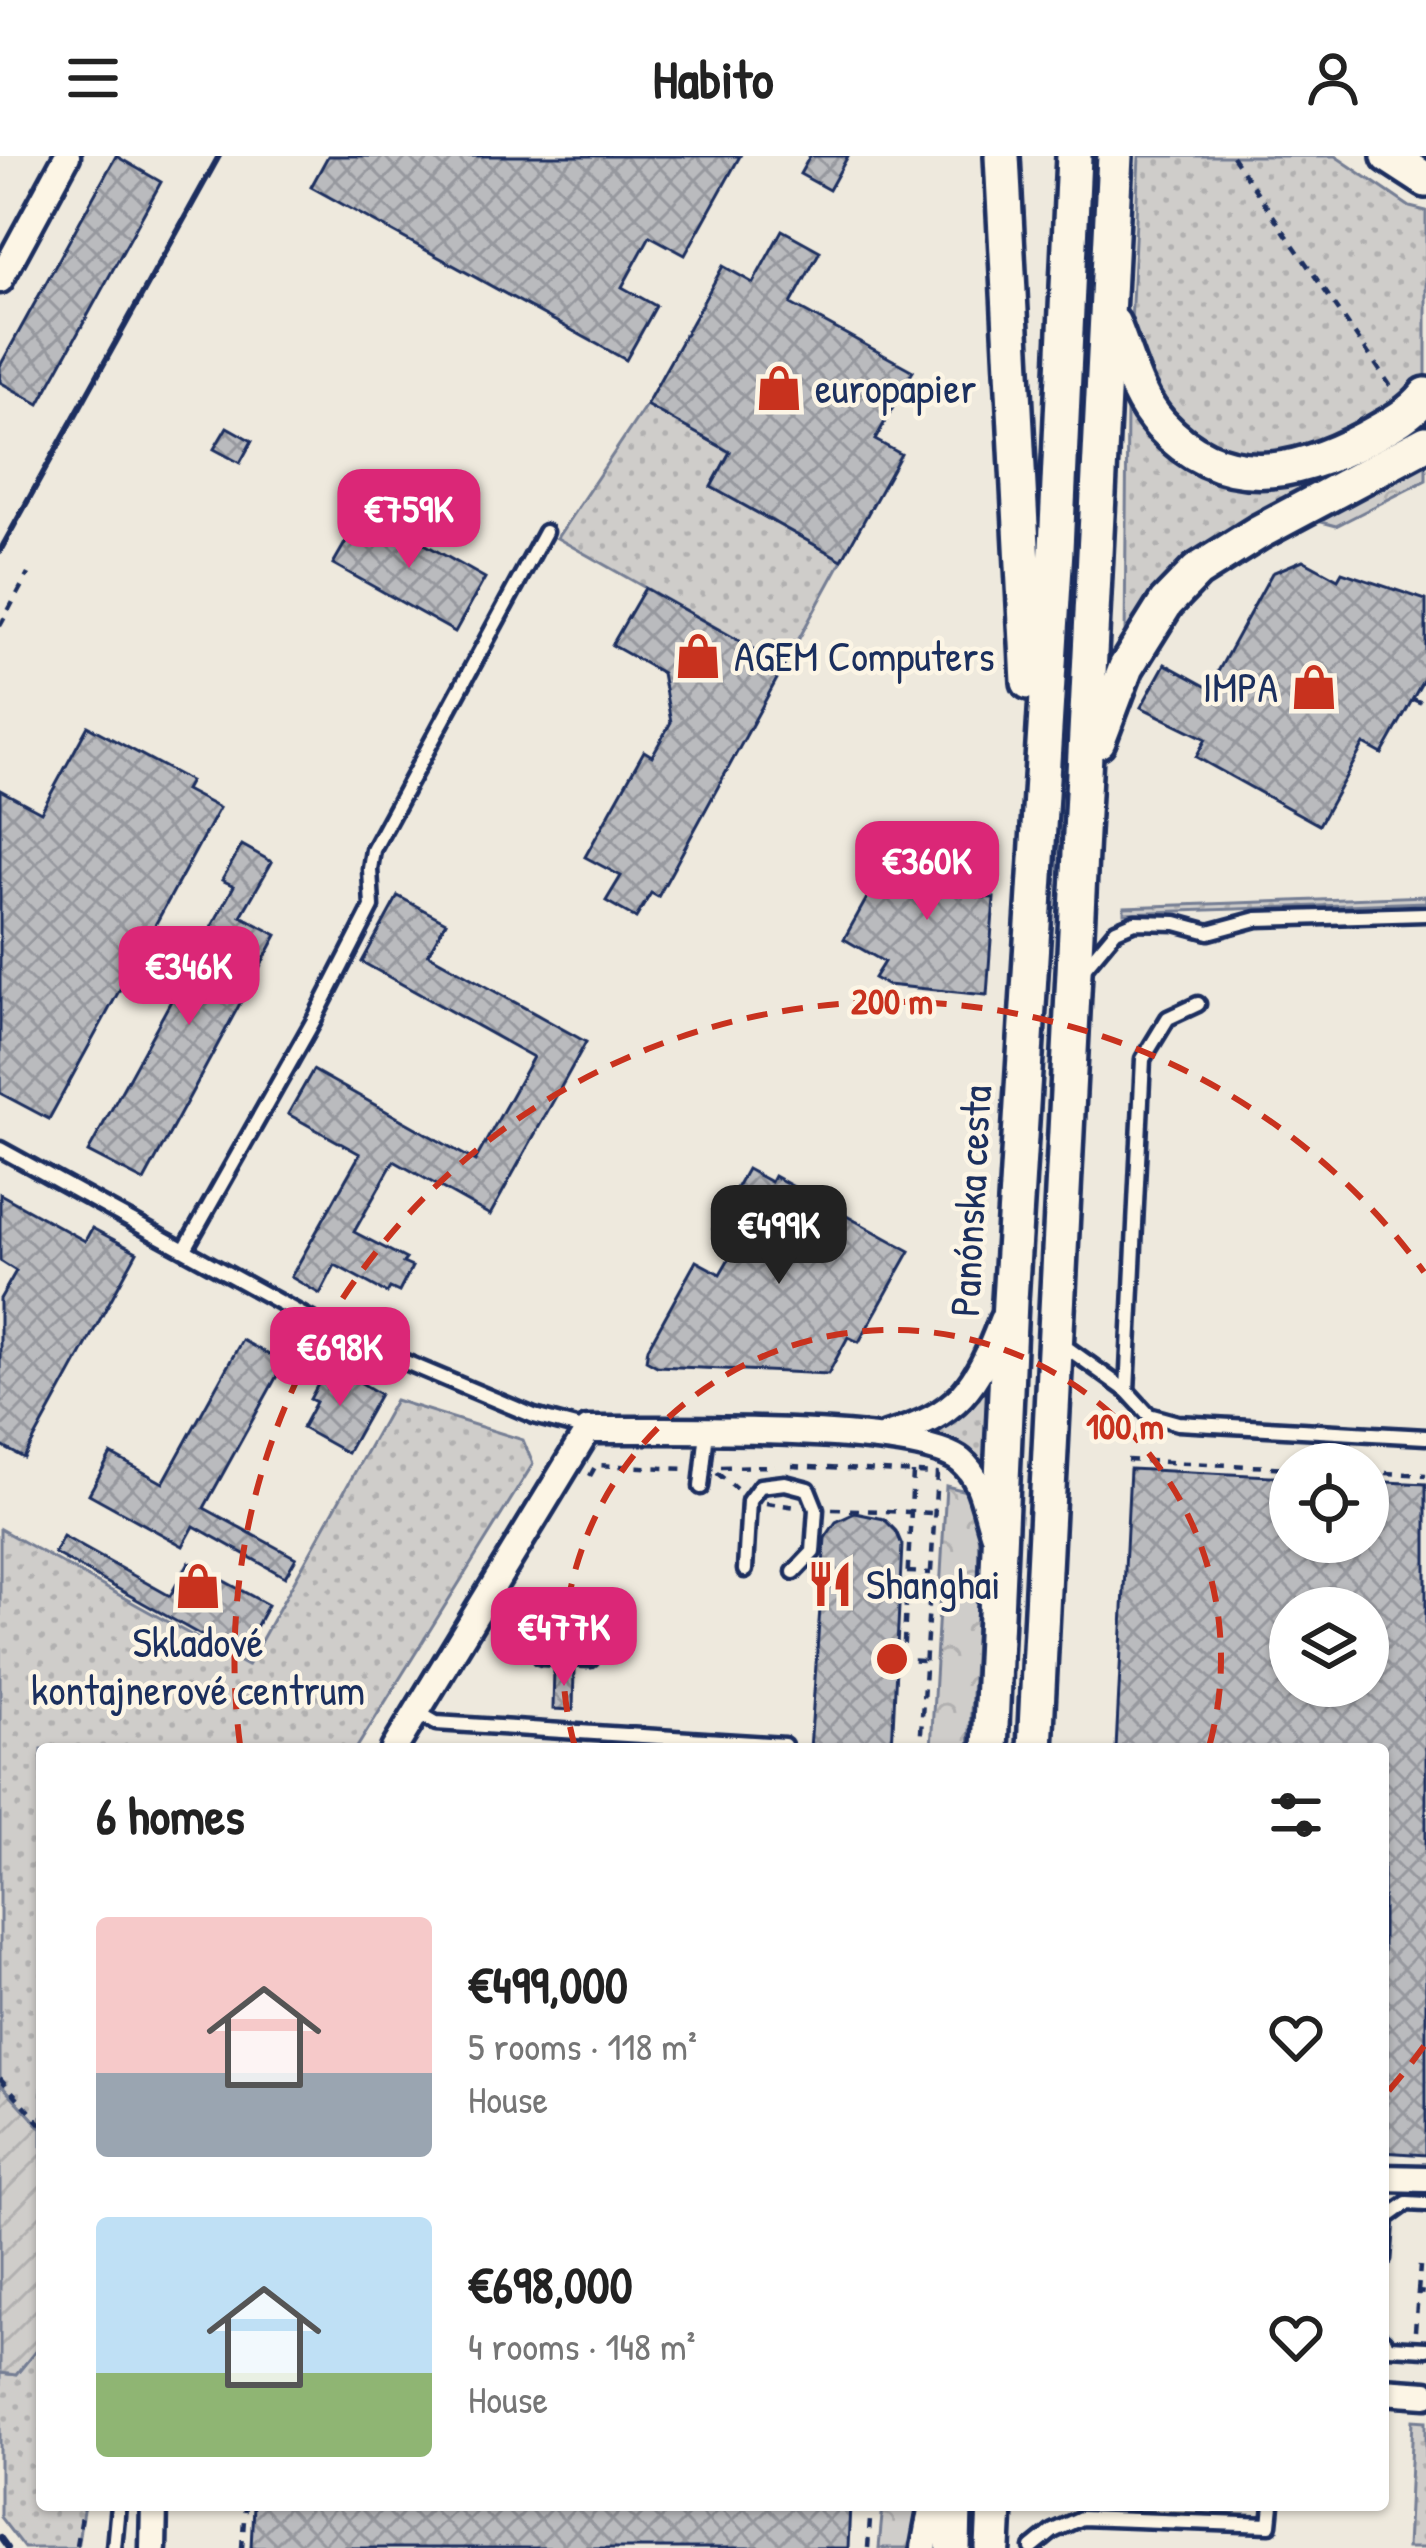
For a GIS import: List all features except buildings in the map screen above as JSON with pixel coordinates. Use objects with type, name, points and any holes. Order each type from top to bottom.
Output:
[{"type":"main road","points":[[1002,156],[1037,818]]},
{"type":"main road","name":"Panónska cesta","points":[[990,1743],[1074,156]]},
{"type":"main road","points":[[1035,1743],[1115,156]]},
{"type":"main road","points":[[1108,310],[1150,412],[1187,448],[1217,463],[1273,472],[1299,468],[1331,456],[1418,404]]},
{"type":"main road","points":[[1084,783],[1120,676],[1150,626],[1190,578],[1217,556],[1426,443]]},
{"type":"main road","points":[[953,2548],[954,2511]]},
{"type":"main road","points":[[993,2548],[995,2511]]},
{"type":"street","points":[[0,280],[68,156]]},
{"type":"street","points":[[883,1437],[924,1424],[964,1396],[986,1364],[1010,1301]]},
{"type":"street","points":[[397,1743],[588,1430],[883,1437],[944,1451],[960,1460],[978,1483],[999,1549]]},
{"type":"street","points":[[1389,2178],[1426,2179]]},
{"type":"street","points":[[1389,2391],[1426,2394]]},
{"type":"street","points":[[153,2548],[154,2511]]},
{"type":"street","points":[[924,2548],[931,2511]]},
{"type":"lane","points":[[185,1249],[372,908],[373,850],[545,532]]},
{"type":"lane","points":[[1075,979],[1111,935],[1127,924],[1176,923],[1209,932],[1257,919],[1426,914]]},
{"type":"lane","points":[[1127,1391],[1143,1059],[1168,1018],[1198,1004]]},
{"type":"lane","points":[[0,1149],[334,1332],[534,1416],[588,1430]]},
{"type":"lane","points":[[1056,1340],[1127,1391],[1149,1415],[1178,1423],[1426,1437]]},
{"type":"lane","points":[[700,1487],[707,1431]]},
{"type":"lane","points":[[746,1570],[749,1501],[756,1489],[773,1483],[803,1486],[812,1493],[813,1552],[794,1572]]},
{"type":"lane","points":[[541,1657],[591,1659]]},
{"type":"lane","points":[[416,1711],[436,1723],[752,1743]]},
{"type":"lane","points":[[1389,2216],[1407,2204],[1426,2204]]},
{"type":"lane","points":[[1389,2347],[1420,2349]]},
{"type":"lane","points":[[113,2548],[117,2511]]},
{"type":"lane","points":[[1032,2548],[1070,2521],[1112,2511],[1270,2525],[1271,2511]]},
{"type":"path","points":[[1232,156],[1418,404]]},
{"type":"path","points":[[0,626],[28,574]]},
{"type":"path","points":[[1413,699],[1426,705]]},
{"type":"path","points":[[1127,1460],[1269,1467]]},
{"type":"path","points":[[913,1473],[903,1660],[925,1661]]},
{"type":"path","points":[[1389,1473],[1426,1475]]},
{"type":"path","points":[[815,1509],[934,1513]]},
{"type":"path","points":[[908,1571],[931,1573]]},
{"type":"path","points":[[0,2078],[36,2118]]},
{"type":"path","points":[[1420,2266],[1420,2349]]},
{"type":"path","points":[[76,2545],[81,2511]]},
{"type":"path","points":[[242,2548],[244,2511]]},
{"type":"path","points":[[868,2548],[871,2511]]},
{"type":"green space","points":[[1139,156],[1335,156],[1410,207],[1426,211],[1426,428],[1287,501],[1125,643],[1127,407]]},
{"type":"green space","points":[[646,405],[730,452],[711,487],[842,560],[784,666],[557,538]]},
{"type":"green space","points":[[1426,461],[1426,480],[1336,526],[1314,520]]},
{"type":"green space","points":[[1426,896],[1426,902],[1124,913],[1124,907]]},
{"type":"green space","points":[[992,1372],[983,1484],[914,1435],[960,1413]]},
{"type":"green space","points":[[395,1400],[523,1440],[533,1464],[360,1743],[36,1743],[36,2122],[0,2083],[0,1529],[247,1666]]},
{"type":"green space","points":[[946,1486],[966,1491],[978,1524],[969,1743],[931,1743]]},
{"type":"green space","points":[[0,2083],[36,2122],[36,2350],[16,2375],[0,2373]]},
{"type":"green space","points":[[36,2350],[36,2511],[83,2511],[77,2548],[24,2548],[0,2517],[0,2373],[16,2375]]},
{"type":"green space","points":[[1413,2420],[1426,2421],[1426,2548],[1407,2548]]},
{"type":"green space","points":[[882,2511],[917,2511],[913,2548],[879,2548]]},
{"type":"railway","points":[[0,551],[219,156]]},
{"type":"railway","points":[[0,2537],[8,2548]]},
{"type":"place","name":"europapier","points":[[779,388]]},
{"type":"place","name":"AGEM Computers","points":[[698,656]]},
{"type":"place","name":"IMPA","points":[[1314,687]]},
{"type":"place","name":"Shanghai","points":[[830,1584]]},
{"type":"place","name":"Skladové kontajnerové centrum","points":[[198,1586]]}]
